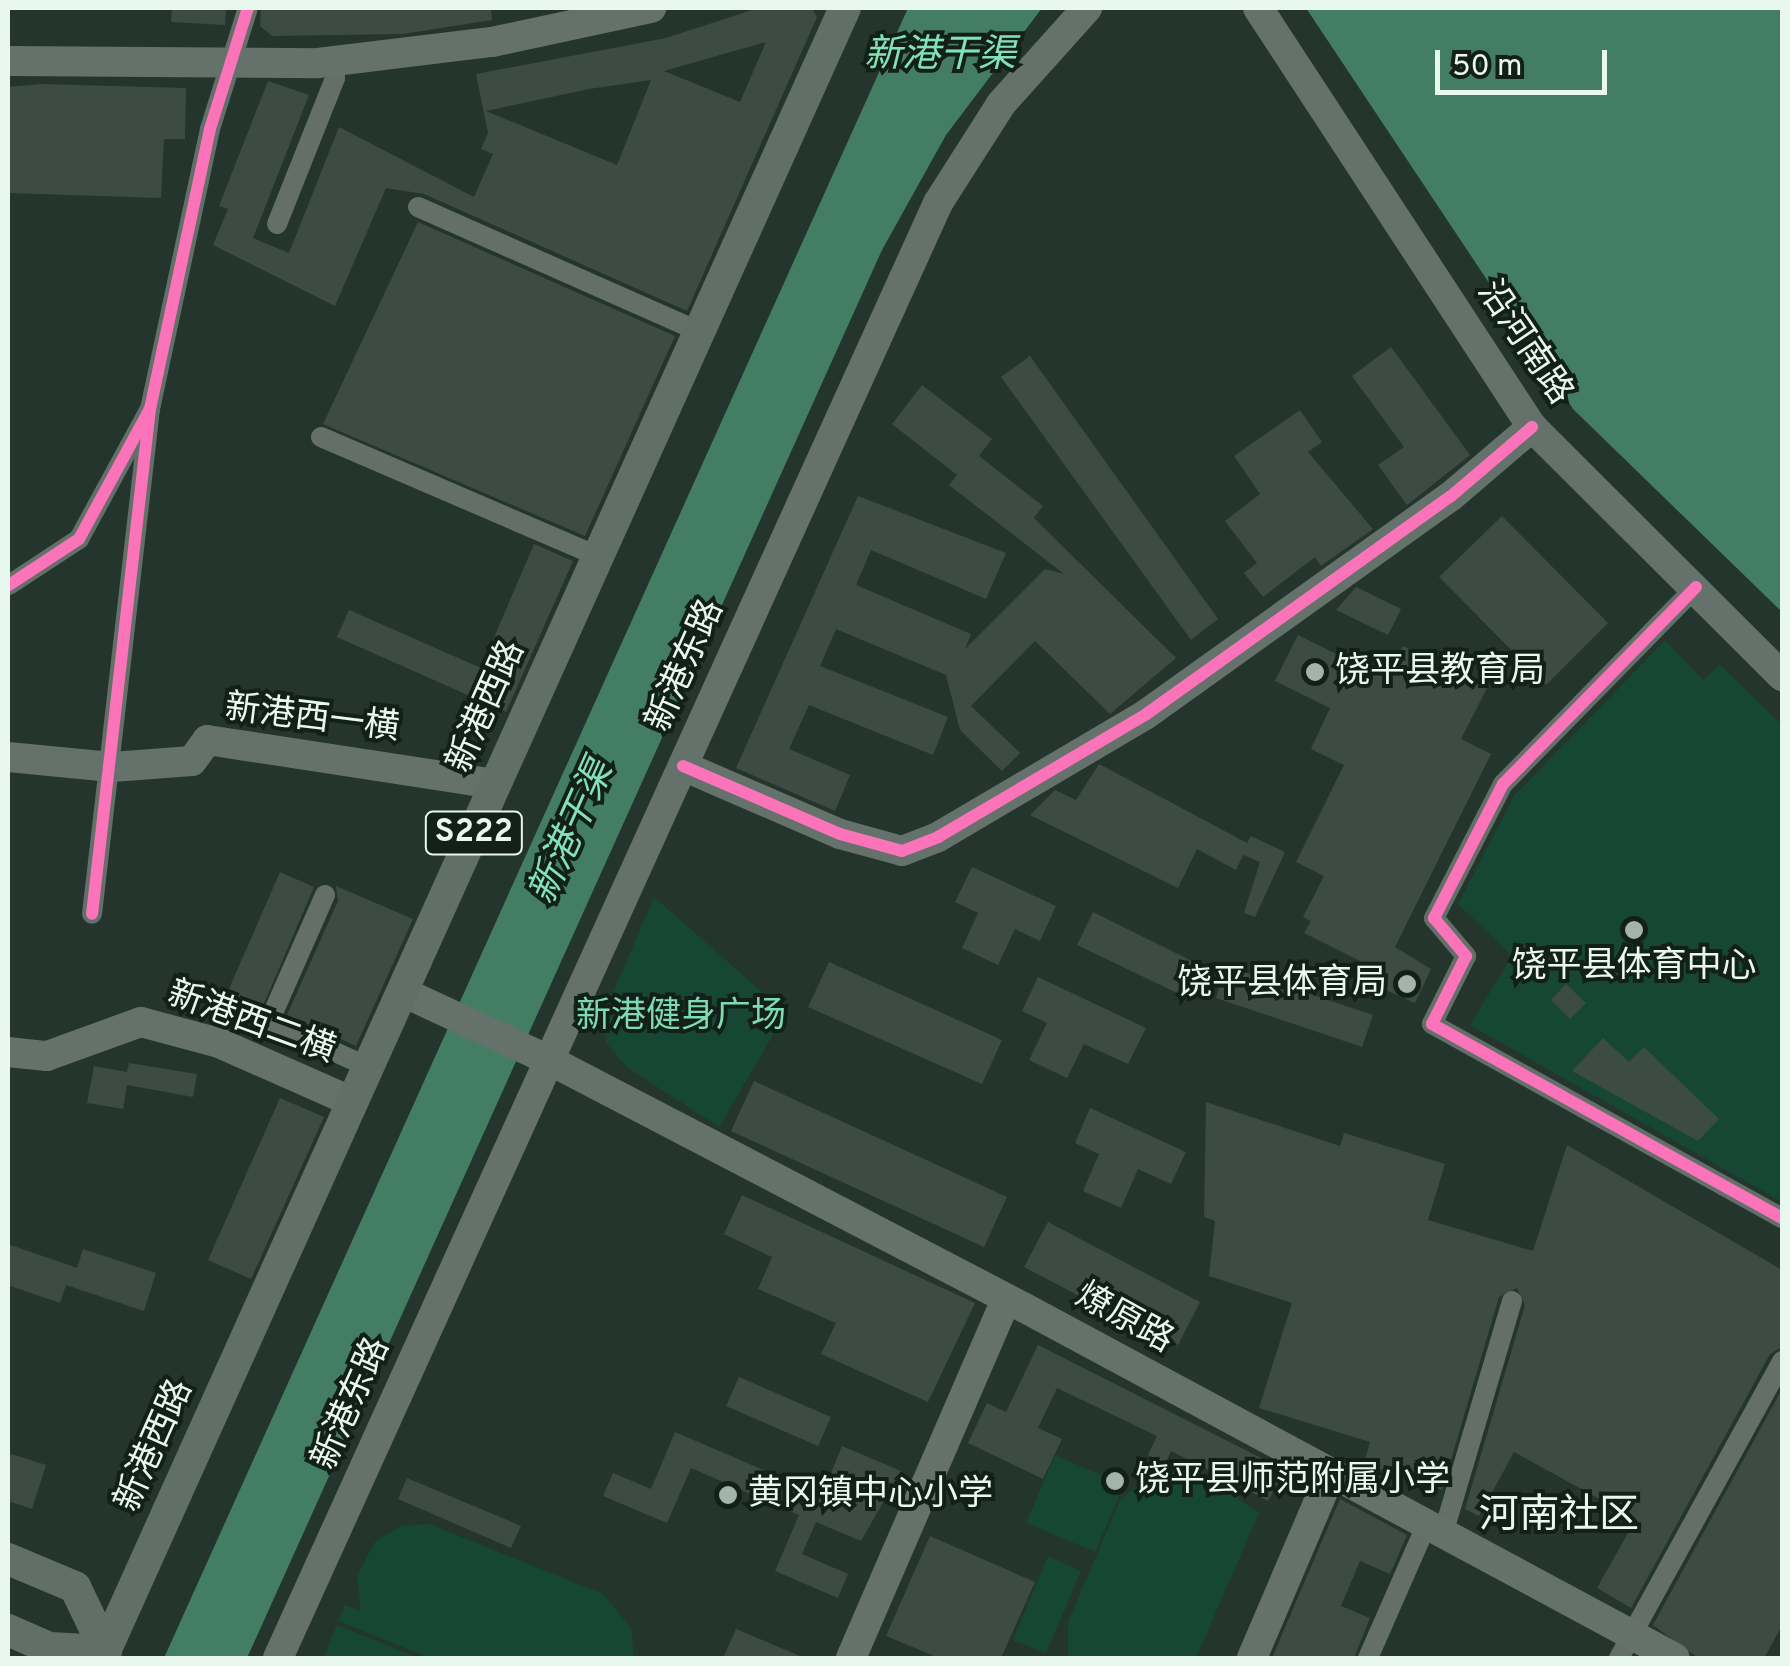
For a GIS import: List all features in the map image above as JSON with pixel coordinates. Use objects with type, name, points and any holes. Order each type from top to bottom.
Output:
[{"type":"main road","points":[[8,61],[233,64],[333,61],[492,42],[651,8]]},
{"type":"main road","name":"新港西路","points":[[110,1656],[368,1066],[845,8]]},
{"type":"main road","name":"新港东路","points":[[278,1658],[542,1056],[682,766],[938,203],[1001,104],[1087,8]]},
{"type":"main road","name":"沿河南路","points":[[1258,8],[1532,427],[1782,676]]},
{"type":"main road","points":[[682,766],[840,834],[902,850],[938,837],[1145,714],[1450,496],[1532,427]]},
{"type":"main road","name":"新港西一横","points":[[8,757],[112,767],[192,761],[207,740],[496,784]]},
{"type":"main road","name":"燎原路","points":[[402,992],[542,1056],[1006,1299],[1435,1530],[1624,1646],[1674,1658]]},
{"type":"main road","name":"新港西二横","points":[[8,1052],[46,1056],[141,1022],[219,1044],[353,1102]]},
{"type":"main road","points":[[851,1658],[1006,1299]]},
{"type":"main road","points":[[1252,1658],[1330,1475]]},
{"type":"main road","points":[[8,1559],[75,1587],[110,1656]]},
{"type":"main road","points":[[8,1630],[49,1648],[110,1656]]},
{"type":"street","points":[[92,914],[112,767],[150,410],[210,129],[248,8]]},
{"type":"street","points":[[277,224],[335,78],[333,61]]},
{"type":"street","points":[[418,206],[698,331]]},
{"type":"street","points":[[8,590],[79,538],[150,410]]},
{"type":"street","points":[[321,437],[599,557]]},
{"type":"street","points":[[1696,588],[1503,784],[1434,918],[1466,956],[1432,1024],[1782,1218]]},
{"type":"street","points":[[325,895],[269,1022],[368,1066]]},
{"type":"street","points":[[1368,1658],[1435,1530],[1512,1300]]},
{"type":"street","points":[[1624,1646],[1782,1362]]},
{"type":"green space","name":"饶平县体育中心","points":[[1665,640],[1703,680],[1720,665],[1782,725],[1782,1202],[1470,1025],[1512,956],[1458,904],[1514,796]]},
{"type":"green space","name":"新港健身广场","points":[[654,897],[786,1013],[719,1127],[628,1068],[606,1043],[603,1016]]},
{"type":"green space","points":[[1055,1455],[1124,1485],[1095,1552],[1026,1523]]},
{"type":"green space","points":[[1158,1469],[1196,1469],[1259,1513],[1196,1658],[1068,1658],[1068,1622],[1120,1500]]},
{"type":"green space","points":[[429,1524],[603,1594],[631,1628],[634,1658],[430,1658],[338,1621],[345,1605],[361,1611],[357,1576],[375,1542],[400,1526]]},
{"type":"green space","points":[[1048,1556],[1081,1571],[1046,1653],[1013,1640]]},
{"type":"green space","points":[[337,1625],[418,1658],[323,1658]]},
{"type":"water","name":"新港干渠","points":[[908,8],[1042,8],[946,135],[882,250],[247,1658],[164,1658]]},
{"type":"water","points":[[1306,8],[1782,8],[1782,612],[1573,409]]},
{"type":"building","points":[[172,8],[226,8],[225,25],[171,22]]},
{"type":"building","points":[[261,8],[491,8],[492,20],[403,34],[272,36],[260,26]]},
{"type":"building","points":[[758,8],[812,8],[817,17],[687,311],[424,194],[386,188],[335,306],[213,245],[228,209],[219,206],[268,81],[309,95],[253,238],[289,253],[339,127],[474,197],[493,154],[481,149],[488,133],[476,74],[666,38]],"holes":[[[766,42],[740,102],[664,71]],[[651,80],[617,165],[486,111],[589,89]]]},
{"type":"building","points":[[41,84],[186,88],[185,139],[164,139],[161,198],[8,193],[8,87]]},
{"type":"building","points":[[418,222],[675,336],[585,536],[323,424]]},
{"type":"building","points":[[1391,347],[1470,455],[1407,505],[1378,465],[1404,447],[1352,376]]},
{"type":"building","points":[[1030,356],[1218,619],[1191,640],[1001,377]]},
{"type":"building","points":[[922,385],[992,439],[979,456],[1043,506],[1034,518],[1176,658],[1110,714],[1035,641],[971,706],[1020,753],[1002,771],[960,730],[946,675],[836,629],[820,666],[948,717],[933,755],[809,705],[789,749],[850,775],[835,811],[736,768],[858,496],[1006,553],[986,599],[871,550],[856,585],[971,634],[965,649],[1045,569],[1064,574],[949,485],[957,475],[892,424]]},
{"type":"building","points":[[1300,410],[1322,442],[1308,452],[1373,529],[1321,566],[1315,557],[1263,597],[1244,573],[1257,563],[1225,521],[1260,494],[1234,456]]},
{"type":"building","points":[[1502,516],[1608,623],[1546,685],[1439,577]]},
{"type":"building","points":[[534,544],[573,561],[506,712],[337,637],[349,610],[481,668]]},
{"type":"building","points":[[1356,587],[1401,609],[1388,635],[1336,610]]},
{"type":"building","points":[[1298,635],[1387,679],[1403,646],[1487,688],[1461,739],[1491,754],[1395,947],[1431,969],[1415,1003],[1379,987],[1386,974],[1304,933],[1311,921],[1303,917],[1324,876],[1296,862],[1344,765],[1311,749],[1330,708],[1275,681]]},
{"type":"building","points":[[1099,764],[1247,843],[1251,836],[1285,852],[1255,917],[1244,913],[1260,862],[1243,855],[1236,870],[1197,849],[1178,888],[1030,815],[1055,790],[1076,800]]},
{"type":"building","points":[[972,867],[1056,906],[1040,941],[1015,929],[998,965],[962,948],[978,913],[955,902]]},
{"type":"building","points":[[280,872],[314,887],[256,1022],[221,1007]]},
{"type":"building","points":[[336,886],[413,919],[356,1046],[287,1015],[338,901]]},
{"type":"building","points":[[1093,912],[1192,961],[1177,993],[1077,945]]},
{"type":"building","points":[[829,962],[1002,1040],[982,1084],[808,1007]]},
{"type":"building","points":[[1226,966],[1373,1015],[1362,1047],[1216,998]]},
{"type":"building","points":[[1038,977],[1146,1028],[1128,1064],[1084,1044],[1067,1078],[1029,1060],[1047,1023],[1022,1011]]},
{"type":"building","points":[[1566,984],[1586,1003],[1570,1019],[1551,1000]]},
{"type":"building","points":[[1603,1038],[1629,1062],[1644,1047],[1719,1119],[1698,1141],[1572,1071]]},
{"type":"building","points":[[129,1063],[197,1074],[193,1097],[127,1085],[123,1109],[87,1103],[94,1066],[127,1072]]},
{"type":"building","points":[[754,1081],[1007,1197],[984,1247],[731,1131]]},
{"type":"building","points":[[280,1098],[324,1117],[251,1279],[208,1260]]},
{"type":"building","points":[[1206,1102],[1340,1146],[1344,1133],[1445,1164],[1428,1220],[1533,1251],[1567,1145],[1782,1270],[1782,1347],[1770,1354],[1631,1608],[1597,1588],[1636,1519],[1514,1452],[1479,1516],[1465,1509],[1525,1305],[1517,1288],[1499,1297],[1442,1490],[1364,1463],[1370,1442],[1259,1408],[1292,1303],[1209,1276],[1215,1221],[1204,1217]]},
{"type":"building","points":[[1090,1108],[1186,1152],[1171,1184],[1138,1169],[1121,1208],[1083,1191],[1099,1154],[1075,1143]]},
{"type":"building","points":[[742,1195],[975,1303],[928,1402],[821,1354],[836,1323],[758,1289],[772,1257],[724,1234]]},
{"type":"building","points":[[1048,1222],[1200,1302],[1177,1347],[1024,1267]]},
{"type":"building","points":[[8,1244],[77,1268],[83,1249],[156,1273],[144,1311],[66,1285],[60,1303],[8,1285]]},
{"type":"building","points":[[1038,1345],[1285,1470],[1268,1501],[1171,1451],[1165,1464],[1148,1455],[1157,1436],[1057,1388],[1038,1428],[1062,1439],[1043,1479],[968,1443],[987,1403],[1006,1412]]},
{"type":"building","points":[[739,1377],[831,1417],[818,1446],[726,1406]]},
{"type":"building","points":[[1782,1389],[1782,1626],[1764,1658],[1698,1658],[1653,1625]]},
{"type":"building","points":[[675,1432],[822,1495],[842,1446],[901,1471],[861,1541],[816,1522],[802,1554],[848,1574],[838,1598],[775,1571],[799,1515],[691,1468],[667,1523],[603,1496],[613,1473],[651,1489]]},
{"type":"building","points":[[8,1453],[46,1465],[32,1509],[8,1501]]},
{"type":"building","points":[[407,1478],[521,1526],[511,1548],[398,1499]]},
{"type":"building","points":[[1340,1499],[1407,1535],[1390,1574],[1360,1561],[1341,1606],[1370,1618],[1354,1658],[1272,1658]]},
{"type":"building","points":[[930,1536],[1035,1582],[1001,1658],[939,1658],[886,1636]]},
{"type":"building","points":[[736,1629],[805,1658],[723,1658]]},
{"type":"cycle path","points":[[150,409],[210,129],[248,8]]},
{"type":"cycle path","points":[[9,585],[79,539],[150,409],[92,914]]},
{"type":"cycle path","points":[[683,766],[840,834],[902,851],[938,837],[1145,715],[1450,497],[1532,427]]},
{"type":"cycle path","points":[[1696,587],[1503,784],[1434,918],[1466,956],[1432,1024],[1782,1218]]},
{"type":"place","name":"饶平县教育局","points":[[1315,672]]},
{"type":"place","name":"饶平县体育中心","points":[[1634,930]]},
{"type":"place","name":"饶平县体育局","points":[[1407,984]]},
{"type":"place","name":"饶平县师范附属小学","points":[[1115,1481]]},
{"type":"place","name":"黄冈镇中心小学","points":[[728,1495]]},
{"type":"district","name":"河南社区","points":[[1559,1517]]}]
